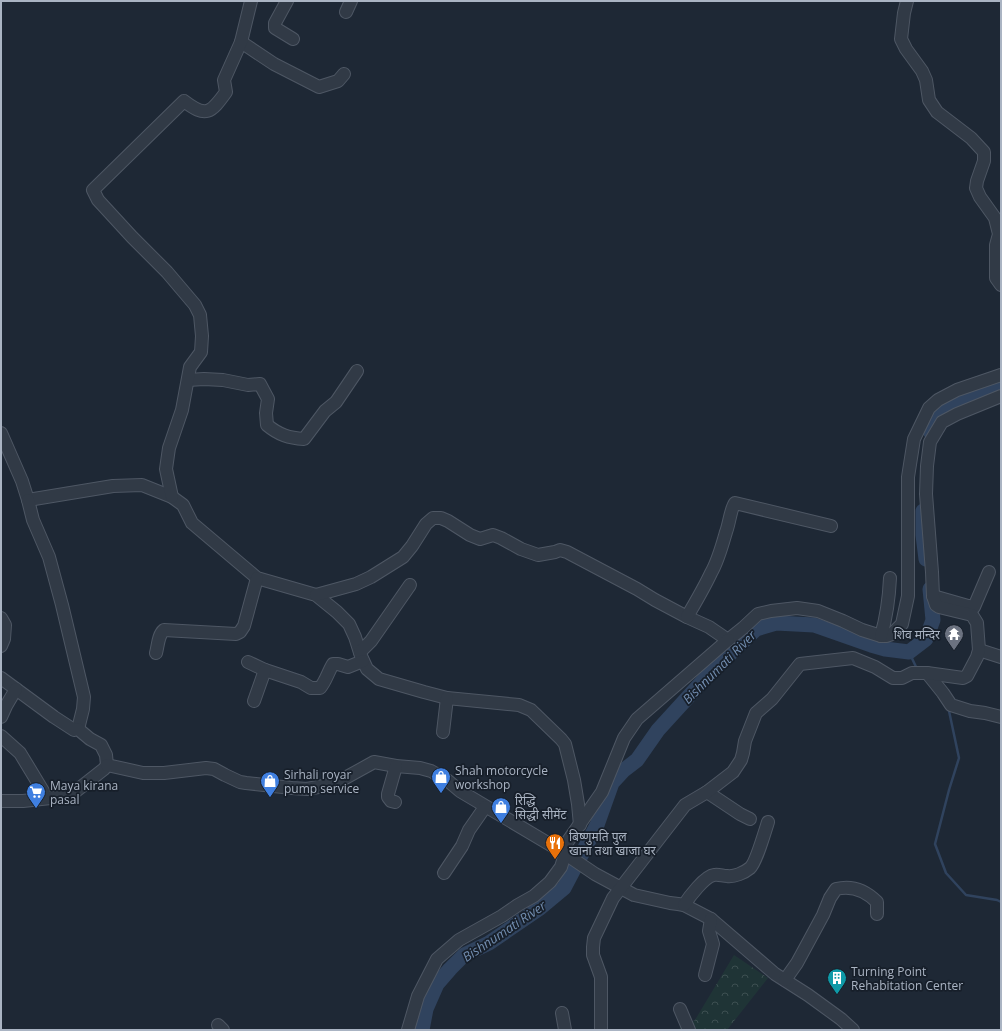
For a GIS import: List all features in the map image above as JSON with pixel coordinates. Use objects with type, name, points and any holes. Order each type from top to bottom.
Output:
[{"type":"street","points":[[172,497],[166,469],[169,448],[182,410],[190,367],[201,352],[202,336],[200,315],[196,305],[167,272],[98,200],[93,190],[184,101],[193,108],[203,112],[210,110],[217,105],[226,92],[224,80],[241,42],[251,1]]},
{"type":"street","points":[[287,1],[275,23],[274,28],[293,39]]},
{"type":"street","points":[[907,1],[901,39],[924,75],[929,100],[937,112],[971,138],[984,152],[984,161],[976,188],[980,197],[995,218],[999,234],[996,246],[996,278],[1001,285]]},
{"type":"street","points":[[241,42],[274,64],[319,86],[338,81],[344,74]]},
{"type":"street","points":[[188,380],[223,380],[248,385],[260,384],[268,399],[266,413],[267,425],[276,432],[292,438],[304,439],[325,411],[336,402],[357,371]]},
{"type":"street","points":[[408,1030],[418,996],[437,959],[459,940],[534,896],[550,882],[561,867],[580,825],[602,792],[624,738],[637,719],[758,614],[797,608],[818,611],[862,630],[881,636],[892,634],[902,624],[908,596],[908,477],[914,439],[929,408],[938,400],[957,390],[1001,375]]},
{"type":"street","points":[[601,1030],[602,977],[593,955],[593,947],[594,938],[613,898],[685,805],[708,792],[733,772],[741,760],[745,741],[756,713],[772,699],[800,664],[853,658],[875,667],[894,678],[902,678],[912,673],[927,673],[963,678],[968,676],[979,650],[977,623],[972,615],[939,608],[936,605],[933,596],[926,494],[927,466],[930,442],[942,422],[957,414],[1001,396]]},
{"type":"street","points":[[1,433],[22,482],[33,520],[49,557],[62,605],[84,697],[83,709],[78,729]]},
{"type":"street","points":[[28,500],[113,486],[142,485],[172,497],[183,505],[192,523],[257,578],[316,595],[337,612],[349,624],[366,669],[379,679],[448,698],[519,705],[531,710],[565,744],[574,780],[580,825]]},
{"type":"street","points":[[687,617],[712,573],[726,532],[733,505],[736,503],[831,526]]},
{"type":"street","points":[[316,595],[356,584],[371,577],[402,557],[412,546],[426,524],[433,518],[440,518],[448,521],[470,535],[480,538],[494,535],[521,549],[538,555],[560,550],[567,552],[687,617],[709,627],[728,640]]},
{"type":"street","points":[[933,596],[974,607],[989,572]]},
{"type":"street","points":[[156,653],[160,634],[164,630],[236,634],[240,632],[244,626],[257,578]]},
{"type":"street","points":[[881,636],[889,600],[890,578]]},
{"type":"street","points":[[248,662],[265,670],[301,682],[311,688],[320,688],[325,683],[328,672],[333,664],[348,667],[361,657],[410,585]]},
{"type":"street","points":[[1,618],[5,625],[4,639],[1,646]]},
{"type":"street","points":[[979,650],[1001,658]]},
{"type":"street","points":[[254,701],[265,670]]},
{"type":"street","points":[[927,673],[951,705],[960,709],[1001,717]]},
{"type":"street","points":[[1,678],[66,726],[74,730],[78,729],[90,739],[101,745],[106,755],[107,765],[76,791],[60,797],[23,801],[1,801]]},
{"type":"street","points":[[1,717],[16,689]]},
{"type":"street","points":[[443,732],[448,698]]},
{"type":"street","points":[[1,736],[20,754],[46,798]]},
{"type":"street","points":[[107,765],[143,773],[164,773],[206,768],[214,769],[240,782],[307,789],[336,783],[374,762],[420,768],[431,771],[448,780],[460,791],[485,807],[566,854],[620,889],[639,897],[684,905],[712,919],[770,969],[841,1019],[853,1030]]},
{"type":"street","points":[[395,802],[391,801],[388,794],[396,766]]},
{"type":"street","points":[[708,792],[740,814],[750,819]]},
{"type":"street","points":[[444,873],[462,846],[469,830],[485,807]]},
{"type":"street","points":[[684,905],[690,896],[708,877],[715,874],[727,877],[738,875],[751,868],[768,822]]},
{"type":"street","points":[[785,980],[797,963],[836,889],[843,887],[858,890],[870,895],[877,902],[877,914]]},
{"type":"street","points":[[705,975],[713,944],[710,932],[712,919]]},
{"type":"street","points":[[680,1009],[689,1030]]},
{"type":"street","points":[[562,1013],[565,1030]]},
{"type":"green space","points":[[734,955],[768,978],[727,1030],[677,1030],[695,1020]]},
{"type":"waterway","name":"Bishnumati River","points":[[931,433],[943,411],[1001,384]]},
{"type":"waterway","name":"Bishnumati River","points":[[923,511],[923,535],[926,559]]},
{"type":"waterway","name":"Bishnumati River","points":[[422,1030],[426,1009],[437,984],[450,969],[464,955],[489,943],[540,908],[564,888],[597,825],[612,783],[624,770],[637,760],[658,730],[710,673],[756,629],[776,623],[814,625],[885,649],[909,652],[926,639],[933,620],[930,589]]},
{"type":"waterway","points":[[909,652],[917,669]]},
{"type":"waterway","points":[[947,708],[949,711],[959,758],[935,844],[946,873],[966,895],[1001,902]]},
{"type":"place","name":"शिव मन्दिर","points":[[954,651]]},
{"type":"place","name":"Shah motorcycle workshop","points":[[441,794]]},
{"type":"place","name":"Sirhali royar pump service","points":[[270,798]]},
{"type":"place","name":"Maya kirana pasal","points":[[36,809]]},
{"type":"place","name":"रिद्धि सिद्धी सीमेंट","points":[[501,824]]},
{"type":"place","name":"बिष्णुमति पुल खाना तथा खाजा घर","points":[[555,860]]},
{"type":"place","name":"Turning Point Rehabitation Center","points":[[837,995]]}]
